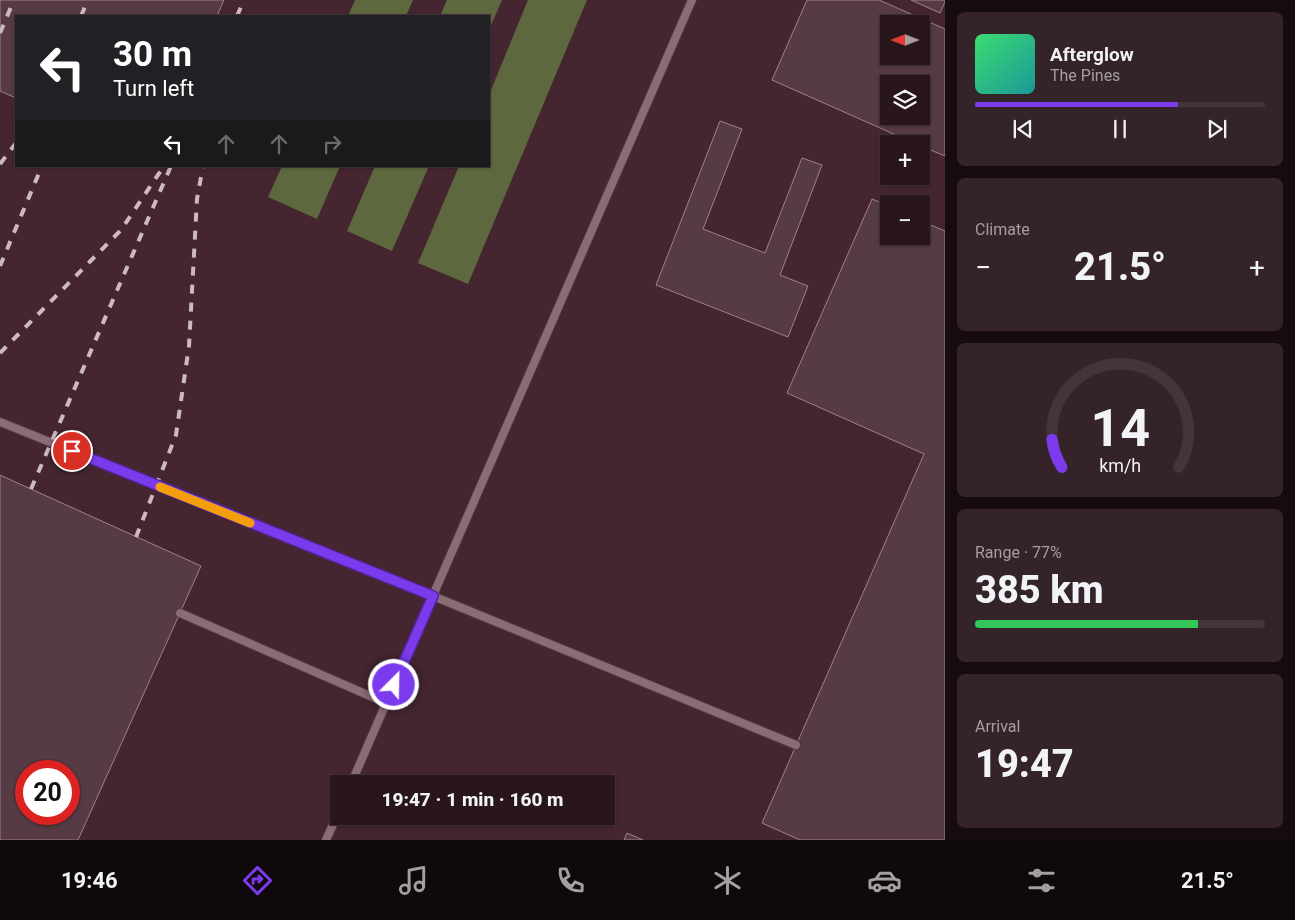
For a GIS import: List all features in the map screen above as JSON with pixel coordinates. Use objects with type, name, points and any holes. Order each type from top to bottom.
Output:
[{"type":"lane","points":[[355,775],[692,0]]},
{"type":"lane","points":[[0,422],[433,596],[796,745]]},
{"type":"lane","points":[[180,613],[386,703]]},
{"type":"lane","points":[[326,840],[333,825]]},
{"type":"shaded area","points":[[0,0],[945,0],[945,840],[0,840]]},
{"type":"shaded area","points":[[355,0],[413,0],[406,15],[348,15]]},
{"type":"shaded area","points":[[447,0],[502,0],[490,28],[490,15],[440,15]]},
{"type":"shaded area","points":[[528,0],[587,0],[468,284],[418,263],[459,167],[490,167],[490,93]]},
{"type":"shaded area","points":[[282,167],[340,167],[317,219],[268,197]]},
{"type":"shaded area","points":[[375,167],[429,167],[392,251],[347,231]]},
{"type":"building","points":[[0,0],[224,0],[217,15],[15,15],[15,98],[0,91]]},
{"type":"building","points":[[807,0],[879,0],[913,15],[880,15],[880,65],[930,65],[930,22],[945,29],[945,156],[930,150],[930,135],[896,135],[772,80]]},
{"type":"building","points":[[911,0],[945,0],[945,2],[940,13]]},
{"type":"building","points":[[720,121],[742,129],[703,229],[765,253],[802,158],[822,165],[780,275],[808,286],[788,337],[656,285]]},
{"type":"building","points":[[872,199],[880,202],[880,245],[930,245],[930,225],[945,231],[945,840],[800,840],[762,823],[924,454],[787,393]]},
{"type":"building","points":[[0,475],[201,566],[78,840],[0,840]]},
{"type":"building","points":[[627,833],[643,840],[624,840]]},
{"type":"railway","points":[[0,33],[14,0]]},
{"type":"railway","points":[[81,15],[88,0]]},
{"type":"railway","points":[[237,15],[244,0]]},
{"type":"railway","points":[[0,164],[15,144]]},
{"type":"railway","points":[[0,266],[42,167]]},
{"type":"railway","points":[[0,353],[121,230],[163,167]]},
{"type":"railway","points":[[31,489],[171,167]]},
{"type":"railway","points":[[136,537],[176,435],[189,346],[197,199],[203,167]]},
{"type":"slow traffic","points":[[160,487],[250,523]]},
{"type":"route","points":[[72,451],[433,596],[394,685]]}]
